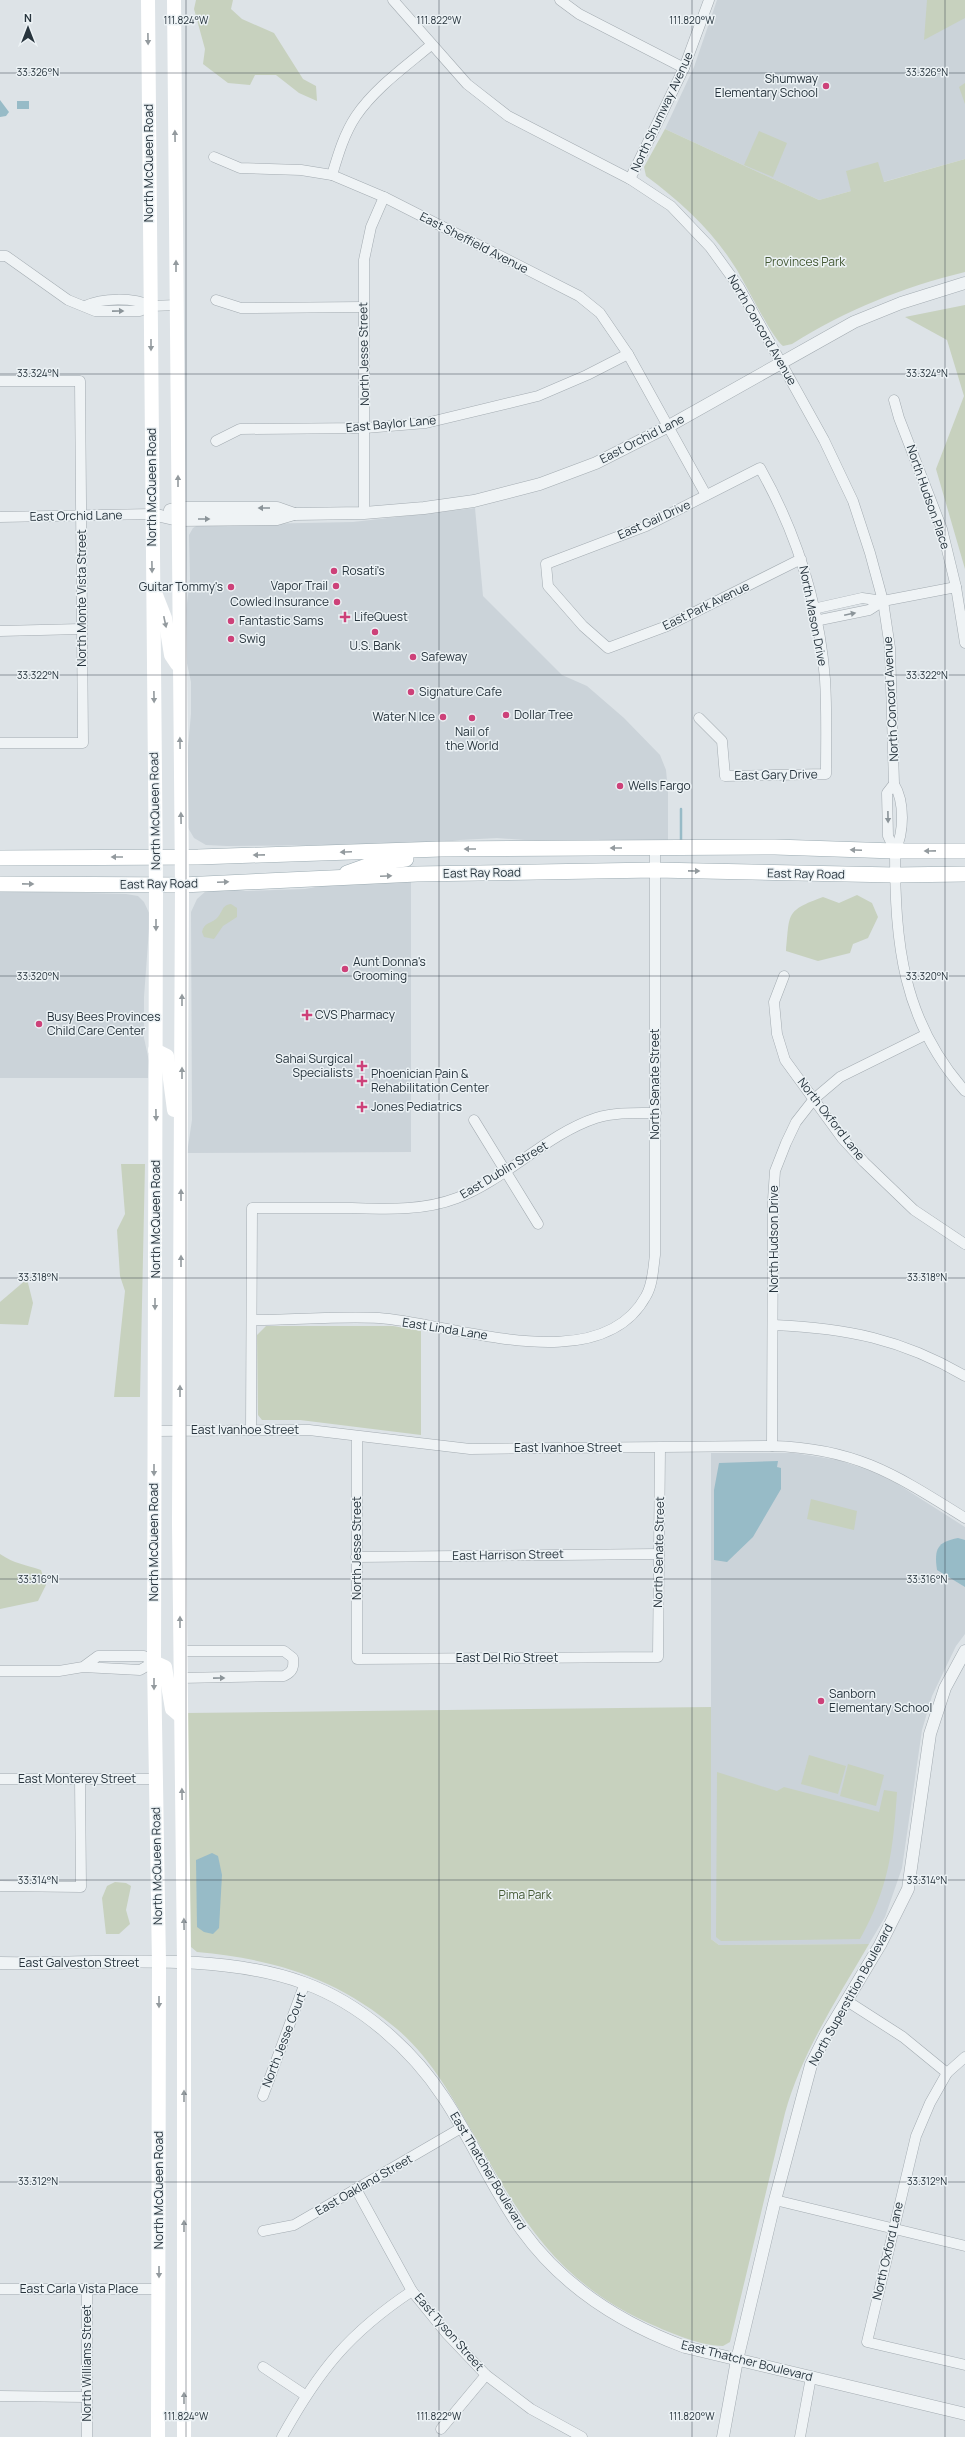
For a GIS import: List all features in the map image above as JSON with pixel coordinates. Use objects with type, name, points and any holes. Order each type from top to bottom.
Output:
[{"type":"main road","name":"North McQueen Road","points":[[148,0],[152,585],[156,857],[154,1779],[159,1963],[158,2437]]},
{"type":"main road","name":"North McQueen Road","points":[[174,0],[182,857],[180,1678],[184,1964],[184,2437]]},
{"type":"main road","points":[[152,585],[164,618],[171,655],[180,666]]},
{"type":"main road","name":"East Ray Road","points":[[0,858],[182,857],[441,849],[775,847],[895,851],[965,850]]},
{"type":"main road","points":[[335,877],[375,863],[432,856],[438,854],[441,849]]},
{"type":"main road","name":"East Ray Road","points":[[0,884],[156,886],[335,877],[655,870],[895,875],[965,874]]},
{"type":"main road","points":[[155,1050],[167,1056],[175,1113],[182,1140]]},
{"type":"main road","points":[[154,1662],[165,1667],[172,1708],[181,1716]]},
{"type":"street","name":"North Concord Avenue","points":[[394,0],[431,45],[467,84],[508,116],[630,179],[671,206],[710,247],[739,287],[824,440],[853,500],[883,601],[892,674],[894,784],[887,793],[888,841],[895,851],[898,930],[905,977],[912,1003],[925,1035],[947,1070],[965,1091]]},
{"type":"street","points":[[560,0],[579,14],[684,68]]},
{"type":"street","name":"North Shumway Avenue","points":[[630,179],[684,68],[709,0]]},
{"type":"street","points":[[332,175],[343,140],[356,116],[380,88],[431,45]]},
{"type":"street","name":"East Sheffield Avenue","points":[[214,157],[240,168],[301,170],[332,175],[384,197],[579,296],[600,312],[628,354],[669,426]]},
{"type":"street","name":"North Jesse Street","points":[[364,514],[364,260],[371,227],[384,197]]},
{"type":"street","points":[[0,256],[6,256],[68,300],[95,311],[127,311],[140,310],[151,306],[177,305]]},
{"type":"street","name":"East Orchid Lane","points":[[0,517],[178,514],[278,519],[294,514],[364,514],[424,508],[474,500],[540,484],[596,463],[669,426],[854,322],[902,303],[965,283]]},
{"type":"street","points":[[216,300],[241,308],[363,307]]},
{"type":"street","name":"East Baylor Lane","points":[[216,441],[240,429],[365,428],[426,423],[538,396],[587,375],[628,354]]},
{"type":"street","name":"North Monte Vista Street","points":[[0,381],[80,381],[81,629],[84,743],[0,743]]},
{"type":"street","name":"North Hudson Place","points":[[894,400],[899,418],[942,529],[956,587],[965,643]]},
{"type":"street","points":[[669,426],[706,495]]},
{"type":"street","name":"East Gail Drive","points":[[608,648],[583,626],[548,586],[546,564],[646,526],[760,468]]},
{"type":"street","name":"North Mason Drive","points":[[760,468],[781,504],[801,559],[813,609],[825,681],[826,774]]},
{"type":"street","name":"East Park Avenue","points":[[608,648],[668,626],[801,559]]},
{"type":"street","points":[[813,609],[862,598],[883,601],[956,587]]},
{"type":"street","points":[[815,621],[869,610],[883,601]]},
{"type":"street","points":[[0,631],[81,629]]},
{"type":"street","name":"East Gary Drive","points":[[700,718],[722,740],[725,776],[826,774]]},
{"type":"street","name":"North Senate Street","points":[[632,1315],[646,1296],[652,1278],[655,1255],[655,848]]},
{"type":"street","name":"North Oxford Lane","points":[[784,976],[774,1002],[777,1034],[785,1060],[842,1138],[888,1186],[914,1210],[965,1244]]},
{"type":"street","name":"North Hudson Drive","points":[[772,1446],[774,1324],[773,1200],[775,1171],[796,1122],[814,1098],[840,1077],[925,1035]]},
{"type":"street","name":"East Dublin Street","points":[[252,1320],[252,1208],[408,1209],[434,1206],[458,1198],[506,1171],[575,1127],[596,1118],[621,1113],[656,1113]]},
{"type":"street","points":[[474,1120],[538,1224]]},
{"type":"street","name":"East Linda Lane","points":[[252,1320],[379,1318],[518,1341],[548,1341],[585,1340],[605,1333],[632,1315]]},
{"type":"street","points":[[251,1430],[252,1320]]},
{"type":"street","points":[[774,1324],[822,1327],[864,1334],[903,1346],[943,1363],[965,1376]]},
{"type":"street","name":"East Ivanhoe Street","points":[[154,1431],[309,1430],[470,1449],[772,1446],[824,1450],[868,1462],[906,1481],[965,1518]]},
{"type":"street","name":"North Jesse Street","points":[[357,1436],[357,1659]]},
{"type":"street","name":"North Senate Street","points":[[658,1657],[660,1448]]},
{"type":"street","name":"East Harrison Street","points":[[356,1557],[659,1554]]},
{"type":"street","points":[[180,1651],[284,1651],[293,1658],[294,1667],[292,1672],[284,1676],[180,1678]]},
{"type":"street","name":"North Superstition Boulevard","points":[[723,2437],[737,2360],[775,2200],[810,2065],[880,1945],[908,1889],[930,1734],[945,1688],[965,1651]]},
{"type":"street","points":[[0,1671],[59,1671],[83,1667],[98,1656],[144,1656],[154,1662]]},
{"type":"street","name":"East Del Rio Street","points":[[357,1659],[658,1657]]},
{"type":"street","name":"East Monterey Street","points":[[0,1779],[154,1779]]},
{"type":"street","points":[[0,1886],[81,1887],[80,1779]]},
{"type":"street","name":"East Thatcher Boulevard","points":[[159,1963],[253,1968],[305,1983],[365,2016],[398,2044],[427,2074],[444,2098],[522,2230],[547,2260],[575,2287],[609,2312],[650,2334],[685,2347],[965,2414]]},
{"type":"street","name":"East Galveston Street","points":[[0,1964],[159,1963]]},
{"type":"street","name":"North Jesse Court","points":[[263,2096],[305,1983]]},
{"type":"street","points":[[847,2001],[903,2036],[947,2073]]},
{"type":"street","name":"North Oxford Lane","points":[[965,2056],[947,2073],[930,2102],[916,2136],[867,2342],[965,2366]]},
{"type":"street","name":"East Oakland Street","points":[[263,2231],[294,2225],[461,2128]]},
{"type":"street","name":"East Tyson Street","points":[[356,2189],[412,2290],[447,2334],[486,2375],[531,2409],[582,2437]]},
{"type":"street","points":[[775,2200],[965,2246]]},
{"type":"street","name":"East Carla Vista Place","points":[[0,2289],[159,2289]]},
{"type":"street","name":"North Williams Street","points":[[87,2289],[87,2437]]},
{"type":"street","points":[[282,2437],[305,2395],[324,2368],[351,2339],[382,2311],[412,2290]]},
{"type":"street","points":[[263,2367],[305,2395]]},
{"type":"street","points":[[441,2429],[486,2375]]},
{"type":"street","points":[[800,2437],[811,2377]]},
{"type":"street","points":[[0,2396],[86,2397]]},
{"type":"shaded area","name":"Shumway Elementary School","points":[[717,0],[965,0],[965,159],[819,200],[665,129],[694,67]]},
{"type":"shaded area","points":[[475,508],[483,596],[562,675],[587,686],[624,718],[660,755],[666,770],[668,791],[668,841],[552,842],[497,838],[460,840],[430,844],[227,846],[206,845],[194,838],[187,826],[187,757],[191,714],[191,682],[185,654],[185,619],[190,579],[189,535],[193,528],[198,525],[353,522]]},
{"type":"shaded area","points":[[411,881],[411,1152],[187,1153],[192,1120],[191,912],[197,899],[206,891],[216,888],[247,891],[305,889],[331,884]]},
{"type":"shaded area","points":[[0,891],[126,894],[138,896],[144,902],[150,915],[144,997],[144,1038],[149,1061],[148,1078],[0,1078]]},
{"type":"shaded area","name":"Sanborn Elementary School","points":[[711,1453],[794,1453],[838,1460],[871,1471],[896,1483],[965,1527],[965,1634],[956,1646],[932,1696],[922,1730],[902,1868],[885,1917],[869,1944],[719,1945],[711,1939]]},
{"type":"green space","points":[[196,0],[233,0],[231,9],[242,19],[274,33],[303,79],[316,86],[317,101],[299,93],[276,75],[255,75],[250,85],[228,83],[203,64],[205,49],[194,9]]},
{"type":"green space","points":[[927,0],[965,0],[965,18],[924,40]]},
{"type":"green space","points":[[965,83],[965,104],[959,87]]},
{"type":"green space","name":"Provinces Park","points":[[665,129],[819,200],[851,191],[846,171],[878,162],[884,182],[965,159],[965,272],[897,292],[854,310],[792,344],[783,346],[772,332],[735,267],[716,241],[695,217],[646,176],[644,167]]},
{"type":"green space","points":[[759,131],[787,143],[773,177],[744,165]]},
{"type":"green space","points":[[965,305],[965,569],[936,469],[964,396],[947,340],[905,317]]},
{"type":"green space","points":[[857,895],[872,903],[878,917],[868,938],[853,944],[850,953],[818,961],[786,951],[789,921],[796,910],[823,897],[839,903]]},
{"type":"green space","points":[[231,904],[237,908],[237,917],[223,926],[214,939],[204,937],[202,932],[204,927],[218,917],[225,906]]},
{"type":"green space","points":[[121,1164],[145,1164],[140,1397],[114,1397],[125,1291],[120,1276],[117,1230],[125,1214]]},
{"type":"green space","points":[[27,1279],[33,1303],[28,1325],[0,1324],[0,1302]]},
{"type":"green space","points":[[266,1326],[393,1326],[421,1331],[421,1435],[300,1420],[262,1420],[258,1415],[257,1335]]},
{"type":"green space","points":[[811,1499],[857,1511],[854,1530],[807,1519]]},
{"type":"green space","points":[[0,1554],[15,1562],[41,1570],[46,1585],[38,1601],[0,1609]]},
{"type":"green space","name":"Pima Park","points":[[711,1707],[711,1939],[719,1945],[869,1944],[821,2026],[792,2090],[785,2113],[730,2342],[723,2346],[693,2341],[644,2321],[613,2304],[586,2286],[563,2265],[543,2243],[507,2193],[449,2092],[431,2065],[409,2040],[374,2011],[351,1996],[328,1984],[303,1974],[252,1960],[197,1952],[191,1947],[186,1713]]},
{"type":"green space","points":[[809,1755],[846,1766],[838,1794],[801,1784]]},
{"type":"green space","points":[[848,1764],[884,1775],[876,1806],[840,1796]]},
{"type":"green space","points":[[717,1772],[777,1791],[784,1787],[879,1812],[884,1790],[897,1792],[894,1833],[888,1868],[870,1920],[860,1939],[721,1941],[716,1937]]},
{"type":"green space","points":[[115,1882],[126,1883],[131,1886],[126,1910],[130,1924],[119,1934],[106,1934],[102,1898],[107,1886]]},
{"type":"water","points":[[0,100],[9,112],[6,116],[0,117]]},
{"type":"water","points":[[17,101],[29,101],[29,109],[17,109]]},
{"type":"water","points":[[778,1461],[777,1467],[781,1468],[781,1489],[753,1537],[727,1562],[714,1560],[714,1490],[719,1463]]},
{"type":"water","points":[[958,1538],[965,1540],[965,1587],[937,1570],[936,1563],[938,1548],[941,1544]]},
{"type":"water","points":[[212,1853],[218,1856],[222,1875],[219,1928],[213,1934],[204,1932],[197,1927],[196,1860]]},
{"type":"waterway","points":[[681,809],[681,842]]},
{"type":"place","name":"Shumway Elementary School","points":[[826,86]]},
{"type":"place","name":"Rosati's","points":[[334,571]]},
{"type":"place","name":"Vapor Trail","points":[[336,586]]},
{"type":"place","name":"Guitar Tommy's","points":[[231,587]]},
{"type":"place","name":"Cowled Insurance","points":[[337,602]]},
{"type":"place","name":"LifeQuest","points":[[345,617]]},
{"type":"place","name":"Fantastic Sams","points":[[231,621]]},
{"type":"place","name":"U.S. Bank","points":[[375,632]]},
{"type":"place","name":"Swig","points":[[231,639]]},
{"type":"place","name":"Safeway","points":[[413,657]]},
{"type":"place","name":"Signature Cafe","points":[[411,692]]},
{"type":"place","name":"Dollar Tree","points":[[506,715]]},
{"type":"place","name":"Water N Ice","points":[[443,717]]},
{"type":"place","name":"Nail of the World","points":[[472,718]]},
{"type":"place","name":"Wells Fargo","points":[[620,786]]},
{"type":"place","name":"Aunt Donna's Grooming","points":[[345,969]]},
{"type":"place","name":"CVS Pharmacy","points":[[307,1015]]},
{"type":"place","name":"Busy Bees Provinces Child Care Center","points":[[39,1024]]},
{"type":"place","name":"Sahai Surgical Specialists","points":[[362,1066]]},
{"type":"place","name":"Phoenician Pain & Rehabilitation Center","points":[[362,1081]]},
{"type":"place","name":"Jones Pediatrics","points":[[362,1107]]},
{"type":"place","name":"Sanborn Elementary School","points":[[821,1701]]}]
